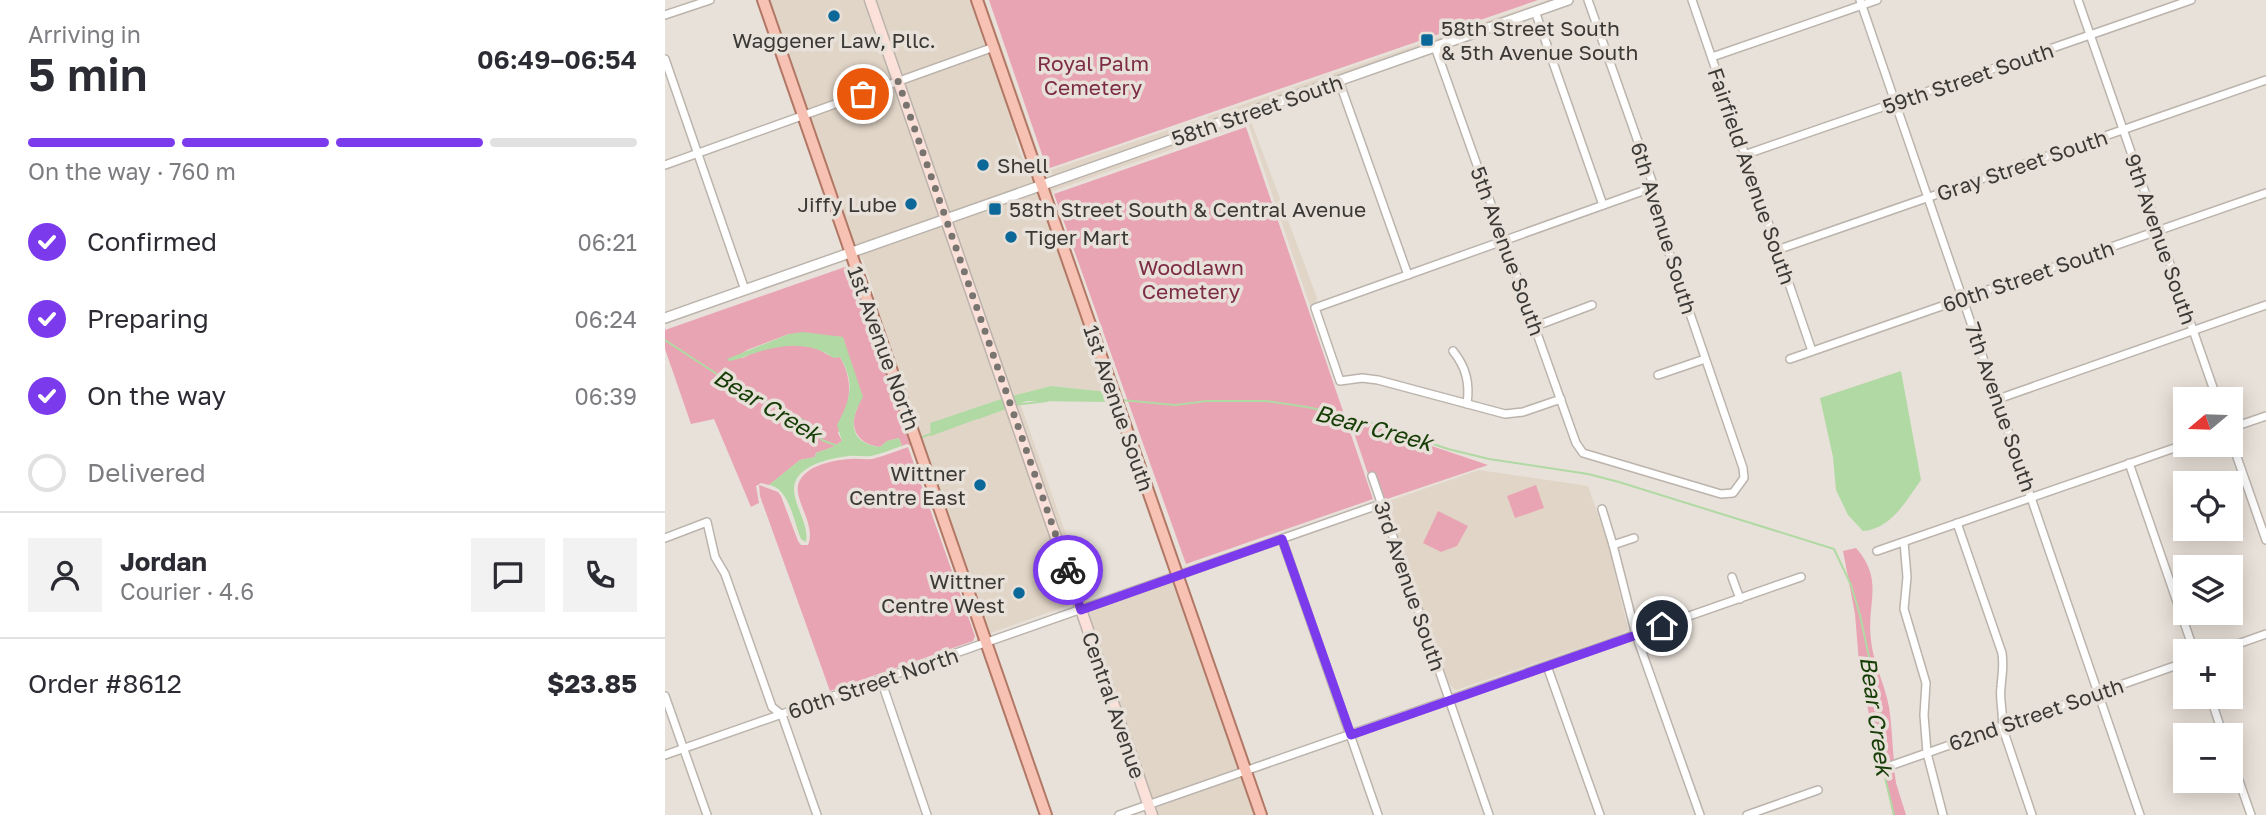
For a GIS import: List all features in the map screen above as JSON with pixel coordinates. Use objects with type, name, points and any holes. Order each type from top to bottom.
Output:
[{"type":"main road","name":"1st Avenue North","points":[[763,0],[1046,815]]},
{"type":"main road","name":"Central Avenue","points":[[870,0],[1151,810]]},
{"type":"main road","name":"1st Avenue South","points":[[977,0],[1261,815]]},
{"type":"street","points":[[665,15],[710,0]]},
{"type":"street","name":"58th Street South","points":[[665,318],[1568,0]]},
{"type":"street","name":"6th Avenue South","points":[[1583,453],[1721,494],[1733,493],[1744,478],[1743,468],[1652,204],[1654,187],[1588,0]]},
{"type":"street","name":"Fairfield Avenue South","points":[[1692,0],[1812,351]]},
{"type":"street","points":[[1712,57],[1861,3],[1877,0]]},
{"type":"street","name":"9th Avenue South","points":[[2078,0],[2213,387]]},
{"type":"street","name":"59th Street South","points":[[1744,155],[2191,0]]},
{"type":"street","name":"7th Avenue South","points":[[1861,3],[2140,815]]},
{"type":"street","points":[[1535,11],[1603,205]]},
{"type":"street","points":[[665,165],[994,47]]},
{"type":"street","name":"5th Avenue South","points":[[1435,47],[1576,443],[1583,453]]},
{"type":"street","points":[[665,59],[745,290]]},
{"type":"street","name":"Gray Street South","points":[[1777,250],[2266,80]]},
{"type":"street","points":[[1339,81],[1408,275]]},
{"type":"street","points":[[1561,399],[1523,412],[1505,414],[1377,380],[1363,378],[1340,381],[1315,308],[1654,187]]},
{"type":"street","name":"60th Street South","points":[[1790,359],[2266,193]]},
{"type":"street","points":[[1536,326],[1593,305]]},
{"type":"street","points":[[1998,399],[2266,305]]},
{"type":"street","points":[[1453,351],[1461,361],[1468,379],[1467,404]]},
{"type":"street","points":[[1658,375],[1705,359]]},
{"type":"street","points":[[2243,424],[2266,416]]},
{"type":"street","points":[[1877,551],[2173,448]]},
{"type":"street","points":[[2237,457],[2266,540]]},
{"type":"street","points":[[2129,463],[2190,639]]},
{"type":"street","name":"3rd Avenue South","points":[[1372,477],[1489,815]]},
{"type":"street","points":[[1081,610],[1381,504]]},
{"type":"street","points":[[1602,509],[1636,635],[1700,815]]},
{"type":"street","points":[[665,538],[708,522],[715,557],[726,574],[772,707],[782,715],[817,815]]},
{"type":"street","points":[[1957,523],[2002,653],[2002,726],[2032,815]]},
{"type":"street","points":[[1613,545],[1634,538]]},
{"type":"street","points":[[1282,539],[1378,815]]},
{"type":"street","points":[[1904,542],[1907,577],[1904,609],[1926,683],[1924,715],[1927,753],[1943,815]]},
{"type":"street","points":[[1732,577],[1739,598]]},
{"type":"street","points":[[1119,815],[1151,810],[1246,771],[1801,577]]},
{"type":"street","name":"60th Street North","points":[[665,755],[1081,610]]},
{"type":"street","points":[[2243,643],[2266,635]]},
{"type":"street","points":[[1547,666],[1600,815]]},
{"type":"street","name":"62nd Street South","points":[[1887,767],[2173,666]]},
{"type":"street","points":[[881,680],[927,815]]},
{"type":"street","points":[[665,696],[707,815]]},
{"type":"street","points":[[1747,815],[1818,790]]},
{"type":"street","points":[[2243,792],[2251,815]]},
{"type":"shaded area","points":[[767,0],[866,0],[893,79],[806,111]]},
{"type":"shaded area","points":[[874,0],[973,0],[989,45],[901,77]]},
{"type":"shaded area","points":[[981,0],[985,0],[1044,169],[1048,171],[1548,0],[1557,0],[1044,180]]},
{"type":"shaded area","points":[[991,51],[1014,116],[1016,141],[1027,171],[1035,183],[948,213],[903,83]]},
{"type":"shaded area","points":[[895,86],[941,216],[853,248],[808,118]]},
{"type":"shaded area","points":[[1249,116],[1317,298],[1315,305],[1310,306],[1249,126],[1244,124],[1053,191],[1051,196],[1122,393],[1117,393],[1047,187]]},
{"type":"shaded area","points":[[1039,190],[1108,392],[1051,386],[1012,396],[951,220]]},
{"type":"shaded area","points":[[943,223],[1004,398],[930,423],[932,435],[1007,408],[1075,603],[988,634],[876,314],[873,289],[863,260],[857,254]]},
{"type":"shaded area","points":[[803,332],[843,337],[863,397],[854,422],[854,429],[862,441],[880,447],[887,441],[899,438],[902,446],[871,456],[849,456],[823,461],[799,475],[794,490],[806,529],[806,542],[801,539],[786,499],[776,487],[769,485],[800,460],[815,457],[816,453],[842,441],[837,425],[848,400],[850,384],[845,367],[840,357],[834,358],[815,349],[796,346],[765,350],[729,361],[727,359],[789,334]]},
{"type":"shaded area","points":[[1901,371],[1921,480],[1890,520],[1863,531],[1848,515],[1836,490],[1833,457],[1820,398]]},
{"type":"shaded area","points":[[1051,386],[1108,392],[1112,402],[1027,401],[1015,405],[1012,396]]},
{"type":"shaded area","points":[[1004,398],[1007,408],[931,436],[930,423]]},
{"type":"shaded area","points":[[1020,403],[1090,603],[1084,605],[1015,405]]},
{"type":"shaded area","points":[[1479,470],[1588,486],[1608,544],[1627,625],[1626,631],[1621,634],[1456,690],[1449,684],[1386,502]]},
{"type":"shaded area","points":[[1175,580],[1241,769],[1152,800],[1086,612]]},
{"type":"shaded area","points":[[1243,775],[1257,815],[1157,815],[1154,807]]},
{"type":"green space","name":"Royal Palm Cemetery","points":[[989,0],[1538,0],[1047,169]]},
{"type":"green space","name":"Woodlawn Cemetery","points":[[1246,127],[1373,499],[1186,564],[1054,194]]},
{"type":"green space","points":[[845,267],[851,268],[980,639],[977,641],[978,635],[911,446],[902,446],[899,438],[887,441],[880,447],[865,442],[857,433],[854,421],[858,407],[843,337],[789,334],[747,350],[737,357],[743,358],[778,346],[807,346],[833,357],[840,357],[848,377],[849,395],[838,433],[842,441],[816,453],[815,457],[800,460],[769,485],[761,483],[756,486],[759,503],[751,507],[714,419],[691,424],[665,349],[665,330]]},
{"type":"green space","points":[[1349,418],[1488,465],[1384,500],[1375,472],[1368,474]]},
{"type":"green space","points":[[908,447],[975,636],[973,641],[830,691],[760,496],[759,485],[778,492],[798,541],[801,545],[808,545],[809,526],[798,493],[798,484],[802,477],[824,464],[842,460],[872,459]]},
{"type":"green space","points":[[1536,485],[1544,508],[1515,518],[1507,496]]},
{"type":"green space","points":[[1438,511],[1468,526],[1457,546],[1441,552],[1423,543]]},
{"type":"green space","points":[[1856,548],[1870,571],[1873,593],[1871,640],[1890,714],[1894,761],[1882,765],[1859,663],[1855,614],[1843,551]]},
{"type":"green space","points":[[1894,768],[1906,815],[1893,815],[1883,769],[1885,772]]},
{"type":"waterway","name":"Bear Creek","points":[[665,340],[726,380],[811,425],[822,440],[835,445]]},
{"type":"waterway","name":"Bear Creek","points":[[1122,400],[1175,405],[1207,401],[1266,401],[1307,407],[1357,418],[1448,449],[1489,459],[1588,474],[1619,482],[1834,549],[1851,585],[1860,615],[1880,708],[1880,757],[1894,815]]},
{"type":"waterway","name":"Bear Creek","points":[[1014,405],[1047,401]]},
{"type":"waterway","name":"Bear Creek","points":[[978,418],[1006,408]]},
{"type":"waterway","name":"Bear Creek","points":[[918,439],[933,433]]},
{"type":"way so far","points":[[863,94],[898,81],[1068,570]]},
{"type":"place","name":"Waggener Law, Pllc.","points":[[834,16]]},
{"type":"place","name":"58th Street South & 5th Avenue South","points":[[1427,40]]},
{"type":"place","name":"Shell","points":[[983,165]]},
{"type":"place","name":"Jiffy Lube","points":[[911,204]]},
{"type":"place","name":"58th Street South & Central Avenue","points":[[995,209]]},
{"type":"place","name":"Tiger Mart","points":[[1011,237]]},
{"type":"place","name":"Wittner Centre East","points":[[980,485]]},
{"type":"place","name":"Wittner Centre West","points":[[1019,593]]},
{"type":"route","points":[[1068,570],[1081,610],[1282,539],[1351,735],[1662,626]]}]
